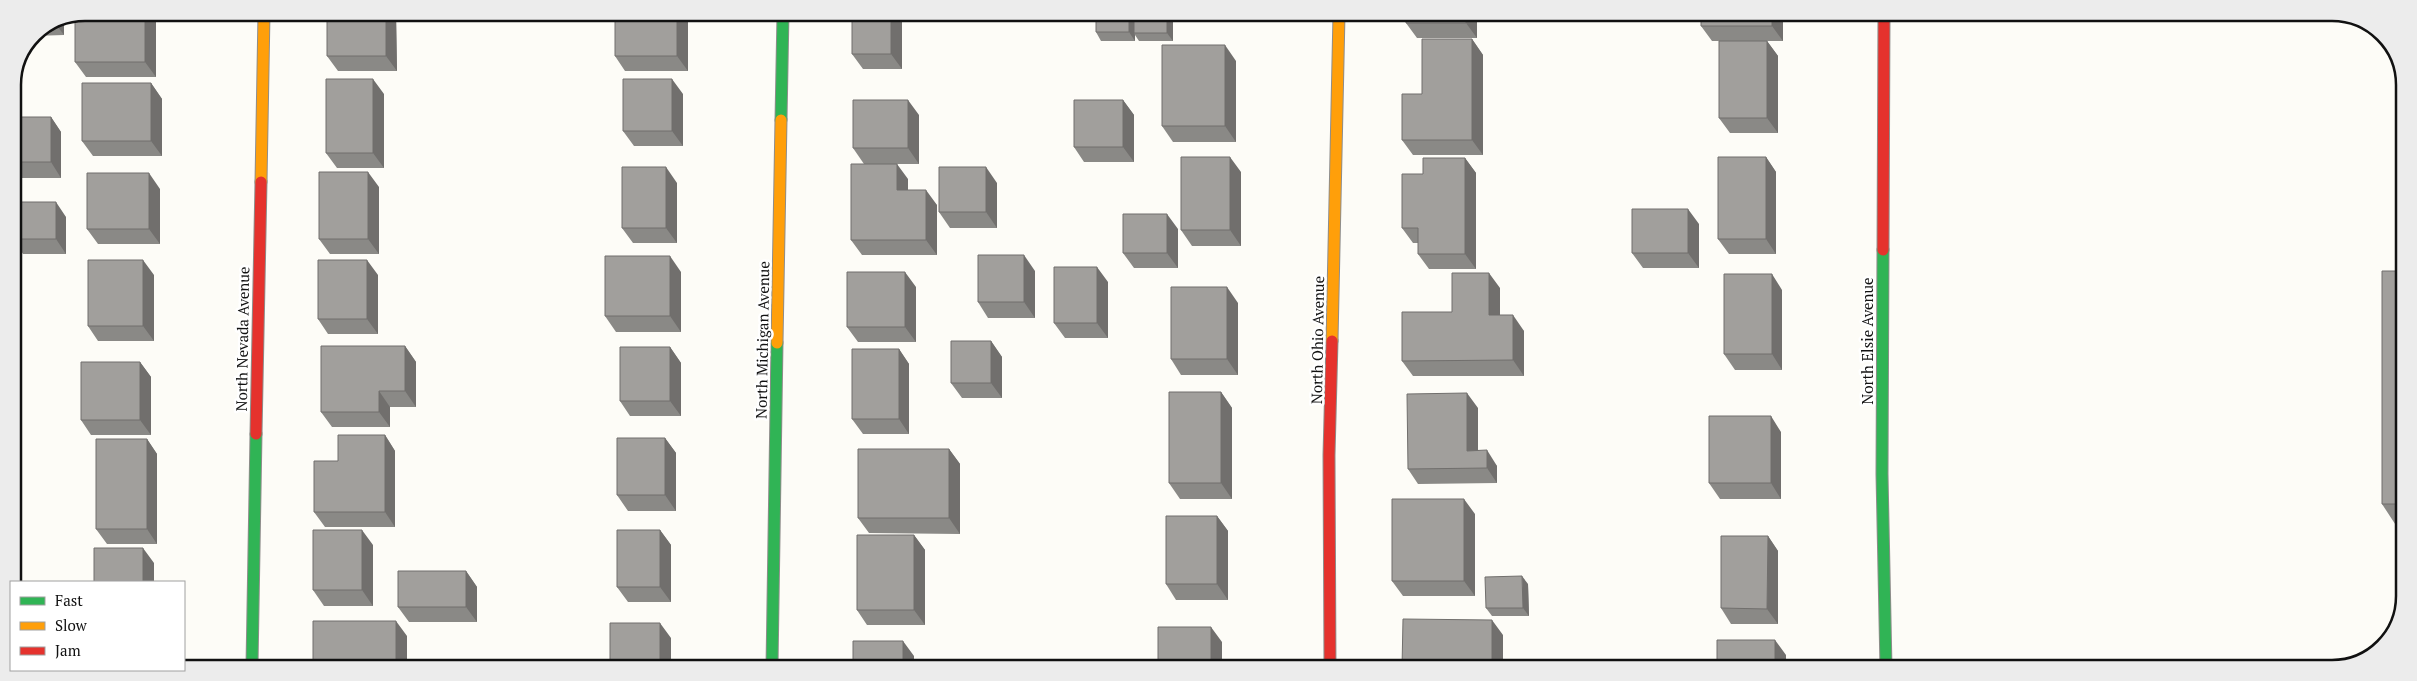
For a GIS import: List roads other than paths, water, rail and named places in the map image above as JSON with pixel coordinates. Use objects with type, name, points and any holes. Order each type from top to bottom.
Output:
[{"type":"street","name":"North Nevada Avenue","points":[[252,660],[264,21]]},
{"type":"street","name":"North Michigan Avenue","points":[[772,660],[782,21]]},
{"type":"street","name":"North Ohio Avenue","points":[[1330,660],[1329,445],[1339,21]]},
{"type":"street","name":"North Elsie Avenue","points":[[1884,21],[1882,474],[1886,660]]}]
